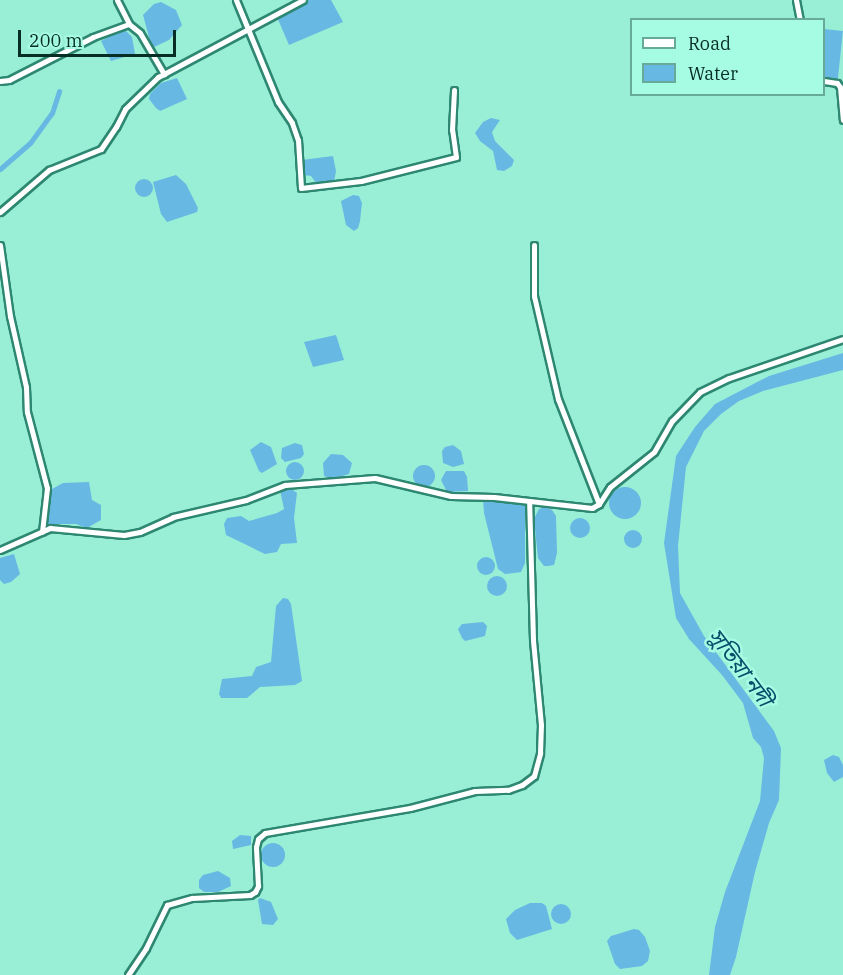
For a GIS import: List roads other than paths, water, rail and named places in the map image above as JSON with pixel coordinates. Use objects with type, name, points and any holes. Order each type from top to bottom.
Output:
[{"type":"street","points":[[117,0],[129,24],[140,33],[164,74]]},
{"type":"street","points":[[236,0],[278,102],[292,123],[298,140],[301,188],[362,181],[456,157],[452,130],[454,90]]},
{"type":"street","points":[[0,212],[50,170],[101,149],[125,109],[164,74],[303,0]]},
{"type":"street","points":[[796,0],[800,18]]},
{"type":"street","points":[[0,81],[9,80],[93,37],[129,24]]},
{"type":"street","points":[[825,81],[841,86],[843,120]]},
{"type":"street","points":[[0,245],[10,316],[26,387],[27,412],[47,488],[42,532]]},
{"type":"street","points":[[534,245],[534,296],[558,399],[599,504]]},
{"type":"street","points":[[0,550],[50,528],[124,535],[140,532],[173,517],[246,500],[285,485],[375,478],[451,496],[592,508],[599,504],[610,487],[654,452],[672,421],[700,392],[729,378],[843,339]]},
{"type":"street","points":[[128,975],[146,948],[167,905],[192,898],[249,895],[255,892],[258,886],[256,847],[258,838],[266,833],[410,808],[475,791],[508,790],[522,785],[534,776],[540,753],[541,725],[533,640],[529,501]]},
{"type":"water","points":[[309,0],[331,0],[343,22],[289,45],[277,17]]},
{"type":"water","points":[[161,2],[176,10],[182,25],[169,40],[152,48],[143,15],[154,4]]},
{"type":"water","points":[[124,29],[132,37],[135,54],[111,61],[101,41]]},
{"type":"water","points":[[825,29],[843,31],[838,80],[825,78]]},
{"type":"water","points":[[177,78],[187,99],[160,111],[149,99],[150,94],[161,83]]},
{"type":"water","points":[[491,118],[500,120],[492,132],[495,141],[514,160],[512,166],[504,171],[497,170],[493,151],[480,141],[475,133],[483,122]]},
{"type":"water","points":[[333,156],[336,171],[334,182],[316,183],[311,176],[304,175],[302,160]]},
{"type":"water","points":[[176,175],[186,184],[198,208],[197,212],[167,222],[161,214],[153,182]]},
{"type":"water","points":[[144,179],[150,182],[153,188],[150,194],[144,197],[138,194],[135,188],[138,182]]},
{"type":"water","points":[[353,195],[359,196],[362,203],[358,228],[354,231],[346,225],[341,201]]},
{"type":"water","points":[[336,335],[344,360],[313,367],[304,342]]},
{"type":"water","points":[[843,353],[843,370],[763,391],[739,401],[721,414],[704,431],[686,467],[678,546],[680,593],[704,636],[774,731],[781,748],[779,800],[769,823],[755,872],[736,957],[730,975],[709,975],[715,927],[725,892],[760,801],[764,758],[761,747],[753,738],[743,703],[722,675],[689,639],[676,618],[664,543],[676,456],[695,427],[715,404],[769,376]]},
{"type":"water","points":[[261,442],[271,447],[277,464],[262,473],[250,450]]},
{"type":"water","points":[[295,443],[302,445],[304,454],[301,458],[285,462],[281,458],[282,448]]},
{"type":"water","points":[[453,445],[461,451],[464,464],[453,467],[443,463],[442,451],[445,447]]},
{"type":"water","points":[[331,454],[343,455],[352,463],[349,474],[332,479],[324,476],[323,463]]},
{"type":"water","points":[[295,462],[301,465],[304,471],[301,477],[295,480],[289,477],[286,471],[289,465]]},
{"type":"water","points":[[424,465],[432,468],[435,476],[432,484],[424,487],[416,484],[413,476],[416,468]]},
{"type":"water","points":[[446,471],[464,471],[468,491],[447,492],[441,480]]},
{"type":"water","points":[[89,482],[92,500],[101,505],[101,520],[87,528],[76,524],[47,524],[52,489],[63,483]]},
{"type":"water","points":[[625,487],[636,492],[641,503],[636,514],[625,519],[614,514],[609,503],[614,492]]},
{"type":"water","points":[[290,488],[297,493],[294,518],[297,543],[281,544],[277,552],[265,554],[226,535],[224,524],[227,518],[241,516],[249,521],[284,509],[280,490]]},
{"type":"water","points":[[483,499],[525,503],[525,563],[521,572],[505,574],[498,569],[484,513]]},
{"type":"water","points":[[546,507],[556,516],[557,553],[554,565],[544,566],[538,558],[534,519],[539,509]]},
{"type":"water","points":[[580,518],[587,521],[590,528],[587,535],[580,538],[573,535],[570,528],[573,521]]},
{"type":"water","points":[[633,530],[641,535],[642,539],[637,547],[633,548],[625,543],[624,539],[629,531]]},
{"type":"water","points":[[14,554],[20,574],[11,582],[4,584],[0,580],[0,558]]},
{"type":"water","points":[[482,557],[490,557],[495,562],[493,573],[482,575],[477,570],[477,562]]},
{"type":"water","points":[[497,576],[504,579],[507,586],[504,593],[497,596],[490,593],[487,586],[490,579]]},
{"type":"water","points":[[283,598],[288,599],[291,604],[302,681],[295,685],[260,687],[247,698],[221,698],[219,694],[222,679],[252,676],[256,667],[271,662],[276,606]]},
{"type":"water","points":[[483,622],[487,626],[485,636],[465,641],[462,638],[458,629],[462,624]]},
{"type":"water","points":[[833,755],[839,757],[843,765],[843,777],[834,782],[827,773],[824,760]]},
{"type":"water","points":[[240,835],[251,836],[251,845],[233,849],[232,841]]},
{"type":"water","points":[[268,843],[278,843],[285,850],[285,860],[278,867],[268,867],[261,860],[261,850]]},
{"type":"water","points":[[218,871],[230,878],[231,886],[218,892],[204,892],[199,888],[199,880],[203,875]]},
{"type":"water","points":[[260,898],[271,902],[278,919],[273,925],[262,924],[258,900]]},
{"type":"water","points":[[530,903],[542,903],[546,906],[552,929],[517,940],[510,933],[506,919],[515,910]]},
{"type":"water","points":[[561,904],[568,907],[571,914],[568,921],[561,924],[554,921],[551,914],[554,907]]},
{"type":"water","points":[[634,929],[639,930],[645,937],[650,951],[648,961],[642,966],[620,969],[615,964],[607,941],[611,936]]},
{"type":"waterway","points":[[0,169],[30,143],[52,113],[59,91]]},
{"type":"water label","name":"সুতিয়া নদী","points":[[741,667]]}]
